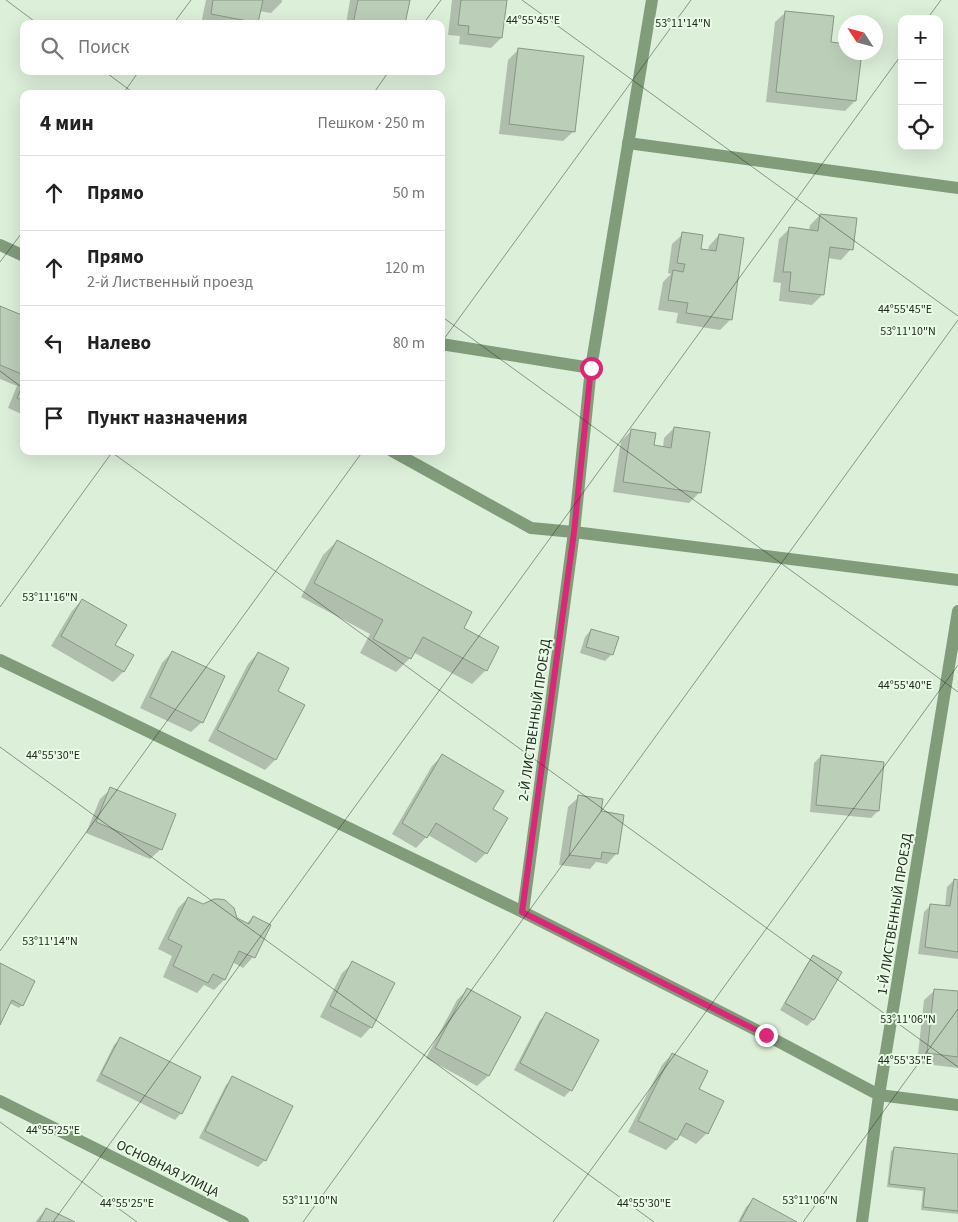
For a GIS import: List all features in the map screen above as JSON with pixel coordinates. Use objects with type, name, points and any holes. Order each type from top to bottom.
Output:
[{"type":"street","name":"2-Й ЛИСТВЕННЫЙ ПРОЕЗД","points":[[522,912],[574,532],[591,368],[652,0]]},
{"type":"street","points":[[628,143],[958,188]]},
{"type":"street","points":[[0,245],[20,254]]},
{"type":"street","points":[[445,345],[591,368]]},
{"type":"street","points":[[399,455],[531,528],[958,580]]},
{"type":"street","name":"1-Й ЛИСТВЕННЫЙ ПРОЕЗД","points":[[862,1222],[879,1095],[958,611]]},
{"type":"street","points":[[0,660],[522,912],[766,1035],[879,1095],[958,1105]]},
{"type":"street","name":"ОСНОВНАЯ УЛИЦА","points":[[0,1101],[243,1222]]},
{"type":"building","points":[[213,0],[263,0],[259,20],[242,20],[211,14]]},
{"type":"building","points":[[358,0],[410,0],[406,20],[354,20]]},
{"type":"building","points":[[461,0],[507,0],[502,38],[468,34],[469,26],[458,25]]},
{"type":"building","points":[[785,11],[834,16],[831,42],[838,43],[838,60],[861,60],[856,101],[776,92]]},
{"type":"building","points":[[518,48],[584,56],[575,132],[509,124]]},
{"type":"building","points":[[820,214],[857,218],[853,250],[830,247],[824,295],[789,291],[791,272],[783,272],[789,227],[818,231]]},
{"type":"building","points":[[682,232],[703,235],[701,249],[716,251],[719,234],[744,238],[732,320],[686,313],[688,303],[668,300],[673,270],[683,272],[685,264],[677,263]]},
{"type":"building","points":[[0,306],[20,314],[20,373],[0,365]]},
{"type":"building","points":[[674,427],[710,432],[701,493],[623,482],[631,429],[656,433],[654,445],[671,448]]},
{"type":"building","points":[[337,540],[472,612],[464,628],[499,647],[487,671],[423,637],[411,659],[373,639],[383,620],[314,583]]},
{"type":"building","points":[[82,599],[127,625],[115,645],[134,655],[124,672],[61,636]]},
{"type":"building","points":[[591,629],[619,637],[613,655],[586,647]]},
{"type":"building","points":[[172,651],[225,676],[203,723],[150,697]]},
{"type":"building","points":[[258,652],[289,668],[278,691],[305,705],[276,760],[217,730]]},
{"type":"building","points":[[442,754],[504,791],[493,809],[508,818],[487,854],[436,823],[427,838],[402,823]]},
{"type":"building","points":[[821,755],[884,762],[879,811],[816,805]]},
{"type":"building","points":[[110,787],[176,814],[162,850],[96,822]]},
{"type":"building","points":[[578,795],[603,799],[601,811],[624,815],[618,854],[602,852],[601,859],[569,855]]},
{"type":"building","points":[[954,879],[958,880],[958,952],[925,947],[930,904],[950,906]]},
{"type":"building","points":[[188,897],[203,904],[214,899],[225,900],[234,908],[237,918],[249,924],[253,916],[271,925],[255,958],[239,951],[225,980],[213,974],[208,983],[173,966],[182,946],[168,939]]},
{"type":"building","points":[[813,955],[842,972],[814,1020],[785,1003]]},
{"type":"building","points":[[352,961],[395,983],[372,1028],[330,1006]]},
{"type":"building","points":[[0,963],[35,981],[23,1006],[12,1000],[0,1025]]},
{"type":"building","points":[[467,988],[521,1017],[489,1076],[435,1048]]},
{"type":"building","points":[[934,989],[958,991],[958,1057],[927,1053]]},
{"type":"building","points":[[546,1012],[599,1040],[572,1091],[520,1063]]},
{"type":"building","points":[[120,1037],[201,1077],[182,1114],[101,1074]]},
{"type":"building","points":[[672,1053],[708,1071],[699,1089],[724,1101],[708,1134],[686,1123],[677,1140],[638,1121]]},
{"type":"building","points":[[232,1076],[293,1106],[266,1161],[205,1131]]},
{"type":"building","points":[[894,1147],[958,1154],[958,1211],[923,1207],[925,1188],[889,1184]]},
{"type":"building","points":[[753,1198],[797,1222],[740,1222]]},
{"type":"building","points":[[46,1208],[75,1222],[39,1222]]},
{"type":"route","points":[[591,368],[574,532],[522,912],[766,1035]]}]
